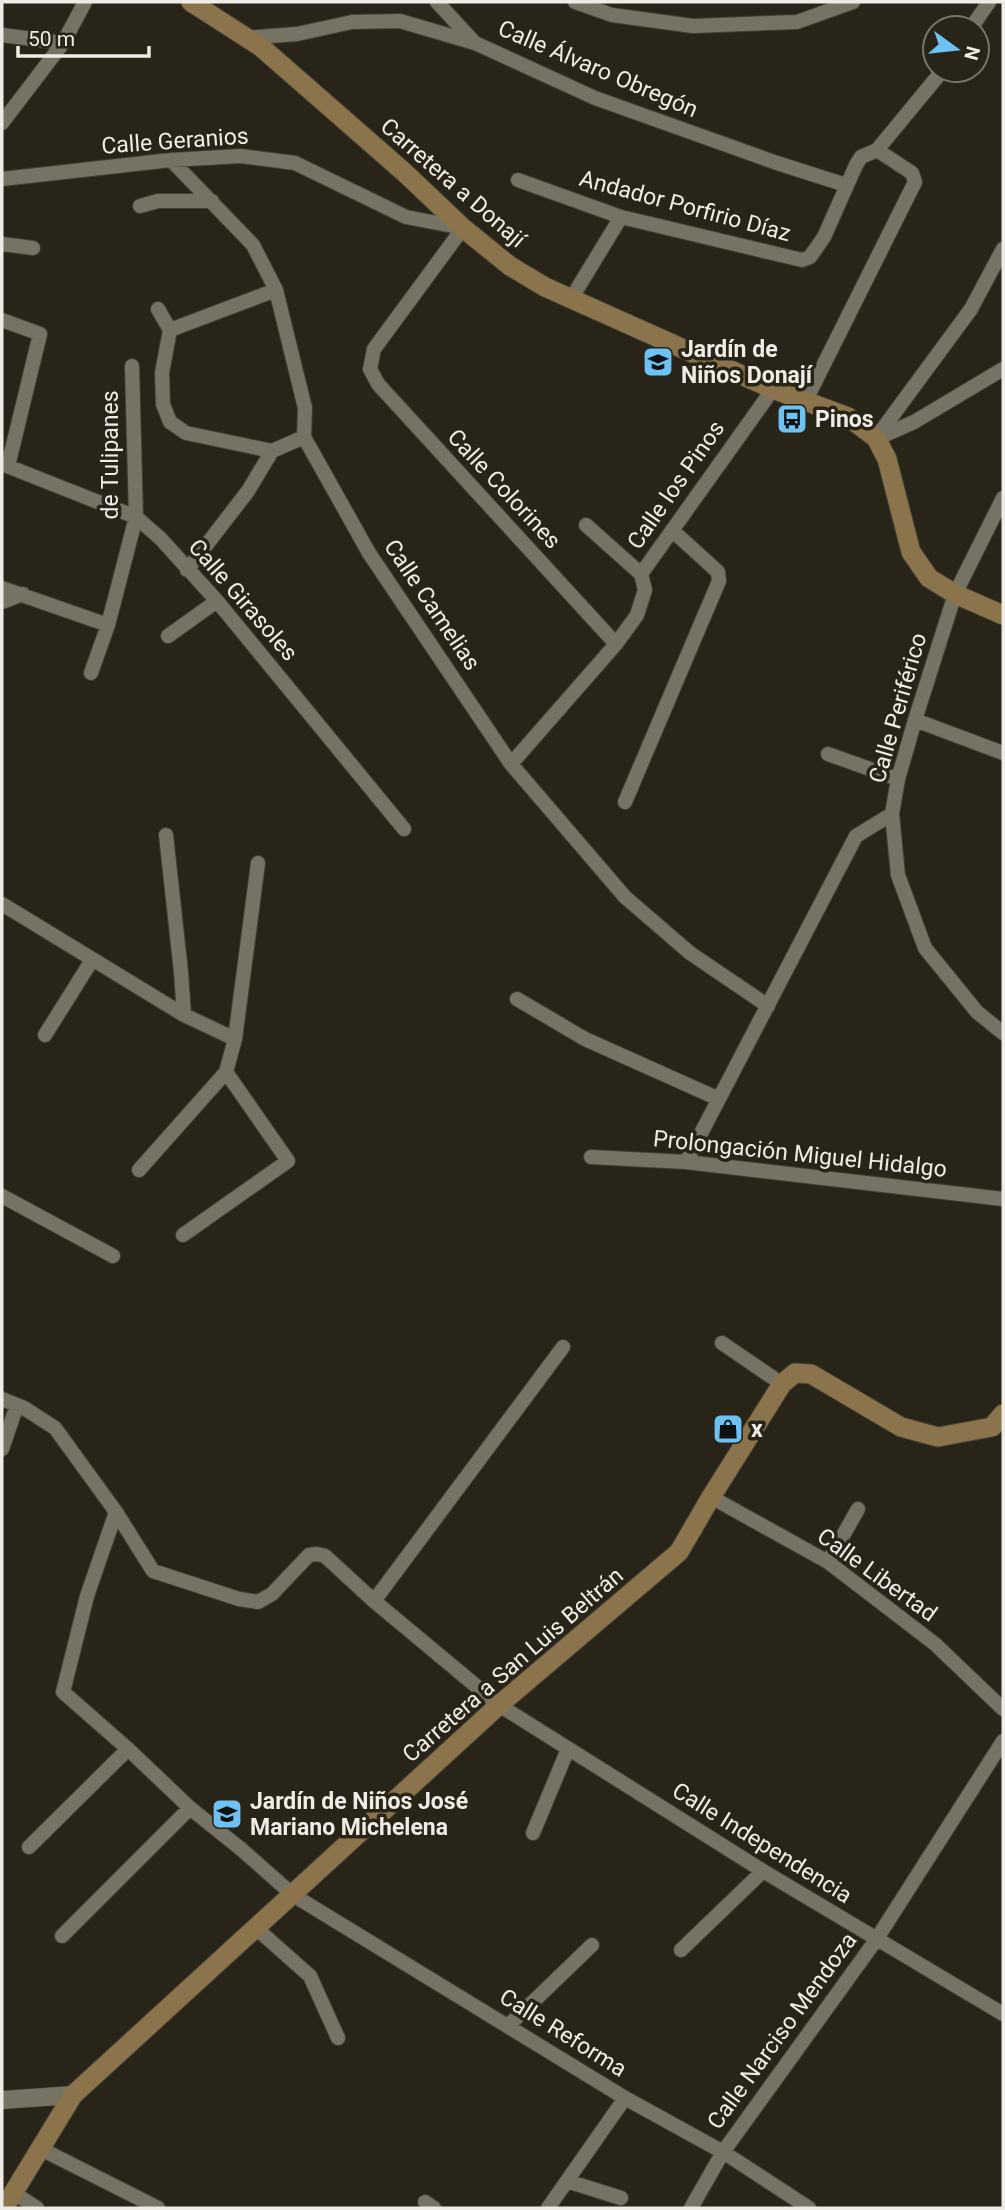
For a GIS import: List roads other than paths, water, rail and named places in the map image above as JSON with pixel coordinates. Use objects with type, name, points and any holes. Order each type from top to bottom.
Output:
[{"type":"main road","name":"Carretera a Donají","points":[[191,2],[261,47],[509,267],[545,287],[774,389],[848,417],[876,438],[887,458],[911,552],[929,578],[956,594],[1003,615]]},
{"type":"main road","points":[[782,1384],[795,1373],[811,1374],[901,1427],[938,1437],[992,1427],[1003,1414]]},
{"type":"main road","name":"Carretera a San Luis Beltrán","points":[[9,2201],[74,2095],[499,1706],[679,1552],[710,1497],[782,1384]]},
{"type":"street","points":[[2,123],[63,43],[85,2]]},
{"type":"street","points":[[437,2],[475,43]]},
{"type":"street","points":[[575,2],[612,15],[693,26],[797,22],[853,2]]},
{"type":"street","name":"Calle Álvaro Obregón","points":[[245,38],[297,34],[352,22],[400,21],[475,43],[595,98],[846,185]]},
{"type":"street","points":[[2,35],[63,43]]},
{"type":"street","points":[[846,185],[861,157],[877,150],[931,84]]},
{"type":"street","points":[[806,402],[915,182],[912,173],[877,150]]},
{"type":"street","name":"Calle Geranios","points":[[2,179],[171,160],[241,156],[295,163],[406,217],[463,228]]},
{"type":"street","name":"Calle Camelias","points":[[171,160],[253,245],[276,290],[305,408],[304,437],[369,553],[511,764],[625,897],[690,953],[768,1006]]},
{"type":"street","name":"Andador Porfirio Díaz","points":[[518,180],[621,216],[802,260],[810,257],[824,237],[846,185]]},
{"type":"street","points":[[140,206],[158,201],[212,201]]},
{"type":"street","points":[[572,299],[621,216]]},
{"type":"street","name":"Calle Colorines","points":[[463,228],[374,349],[370,369],[378,384],[616,644]]},
{"type":"street","points":[[2,244],[33,247]]},
{"type":"street","points":[[876,438],[971,309],[1003,249]]},
{"type":"street","points":[[170,330],[276,290]]},
{"type":"street","points":[[158,309],[170,330],[162,373],[163,404],[170,422],[186,433],[272,451]]},
{"type":"street","points":[[2,320],[40,334],[5,465]]},
{"type":"street","name":"de Tulipanes","points":[[91,673],[108,625],[136,517],[132,366]]},
{"type":"street","points":[[876,438],[914,422],[1003,369]]},
{"type":"street","name":"Calle los Pinos","points":[[641,575],[774,389]]},
{"type":"street","points":[[187,570],[248,491],[272,451],[304,437]]},
{"type":"street","name":"Calle Girasoles","points":[[5,465],[136,517],[217,601],[404,829]]},
{"type":"street","name":"Calle Periférico","points":[[1003,498],[956,594],[915,720],[898,779],[892,814],[898,875],[925,948],[977,1012],[1003,1033]]},
{"type":"street","name":"Calle los Pinos","points":[[586,525],[641,575],[645,590],[636,615],[616,644]]},
{"type":"street","points":[[625,802],[719,581],[718,572],[672,530]]},
{"type":"street","points":[[2,588],[108,625]]},
{"type":"street","points":[[2,602],[23,594]]},
{"type":"street","points":[[168,635],[217,601]]},
{"type":"street","points":[[511,764],[616,644]]},
{"type":"street","points":[[915,720],[1003,753]]},
{"type":"street","points":[[828,754],[898,779]]},
{"type":"street","points":[[686,1162],[856,836],[892,814]]},
{"type":"street","points":[[166,835],[184,1015]]},
{"type":"street","points":[[139,1170],[226,1072],[235,1039],[258,863]]},
{"type":"street","points":[[2,904],[184,1015],[235,1039]]},
{"type":"street","points":[[45,1035],[92,960]]},
{"type":"street","points":[[517,999],[585,1039],[719,1098]]},
{"type":"street","points":[[183,1235],[288,1161],[226,1072]]},
{"type":"street","name":"Prolongación Miguel Hidalgo","points":[[591,1157],[686,1162],[1003,1199]]},
{"type":"street","points":[[2,1196],[113,1256]]},
{"type":"street","points":[[722,1343],[782,1384]]},
{"type":"street","points":[[374,1601],[563,1347]]},
{"type":"street","points":[[2,1399],[55,1428],[116,1512]]},
{"type":"street","points":[[2,1449],[17,1405]]},
{"type":"street","name":"Calle Libertad","points":[[710,1497],[828,1562],[934,1644],[1003,1709]]},
{"type":"street","points":[[828,1562],[859,1510]]},
{"type":"street","name":"Calle Independencia","points":[[116,1512],[153,1571],[239,1599],[258,1602],[272,1594],[309,1555],[325,1556],[499,1706],[763,1871],[1003,2014]]},
{"type":"street","name":"Calle Reforma","points":[[116,1512],[87,1596],[63,1692],[190,1808],[293,1895],[625,2098],[723,2152],[808,2208]]},
{"type":"street","name":"Calle Narciso Mendoza","points":[[691,2208],[723,2152],[876,1940],[1003,1741]]},
{"type":"street","points":[[29,1847],[128,1749]]},
{"type":"street","points":[[533,1833],[568,1749]]},
{"type":"street","points":[[62,1936],[190,1808]]},
{"type":"street","points":[[681,1950],[763,1871]]},
{"type":"street","points":[[257,1929],[310,1976],[338,2038]]},
{"type":"street","points":[[509,2025],[592,1945]]},
{"type":"street","points":[[2,2100],[74,2095]]},
{"type":"street","points":[[548,2208],[625,2098]]},
{"type":"street","points":[[41,2149],[158,2208]]},
{"type":"street","points":[[567,2181],[621,2198]]},
{"type":"street","points":[[9,2201],[37,2208]]},
{"type":"place","name":"Jardín de Niños Donají","points":[[658,362]]},
{"type":"place","name":"Pinos","points":[[792,419]]},
{"type":"place","name":"x","points":[[728,1429]]},
{"type":"place","name":"Jardín de Niños José Mariano Michelena","points":[[227,1814]]}]
